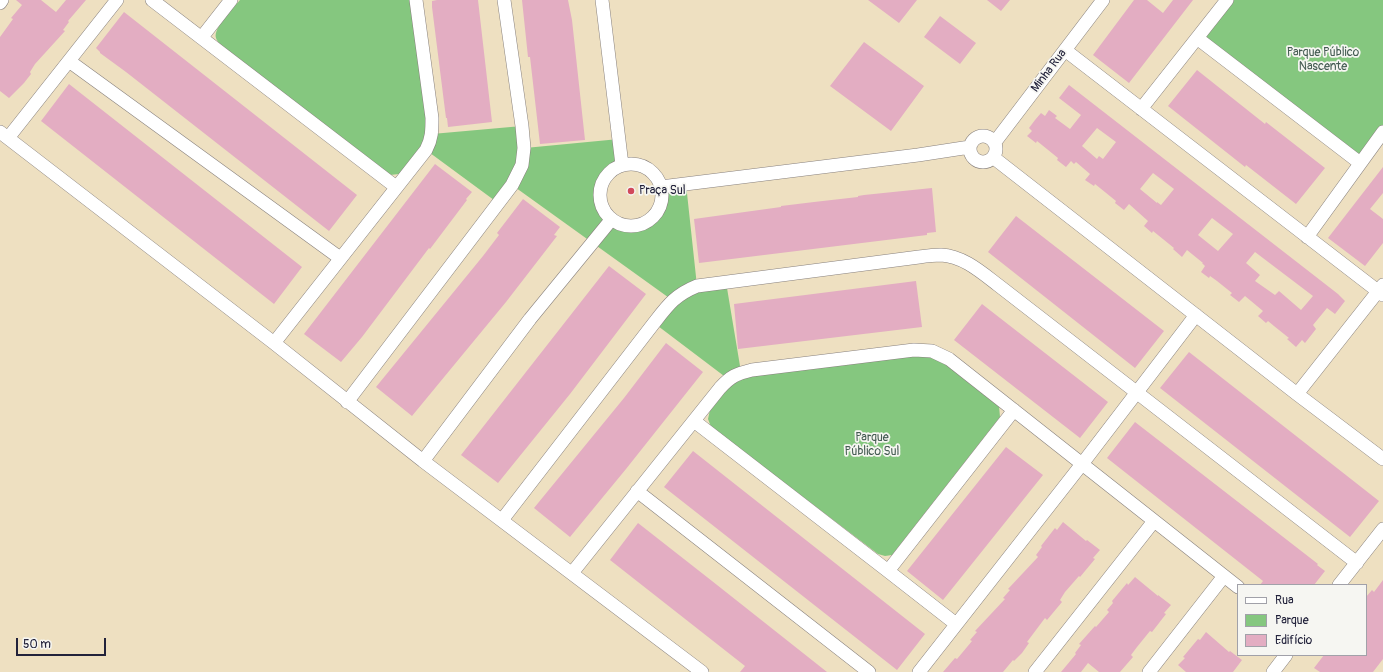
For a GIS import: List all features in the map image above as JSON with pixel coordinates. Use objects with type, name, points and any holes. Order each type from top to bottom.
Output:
[{"type":"street","points":[[117,0],[69,61],[4,135],[274,343],[347,402],[702,672]]},
{"type":"street","points":[[152,0],[396,187]]},
{"type":"street","points":[[202,37],[231,0]]},
{"type":"street","points":[[274,343],[426,150],[431,141],[432,118],[416,0]]},
{"type":"street","points":[[347,402],[512,185],[522,165],[524,148],[522,126],[504,0]]},
{"type":"street","points":[[602,0],[622,166]]},
{"type":"street","name":"Minha Rua","points":[[995,142],[1103,0]]},
{"type":"street","points":[[1141,109],[1227,0]]},
{"type":"street","points":[[1197,38],[1360,163]]},
{"type":"street","points":[[1066,50],[1306,237],[1381,291],[1297,394]]},
{"type":"street","points":[[69,61],[340,258]]},
{"type":"street","points":[[1306,237],[1383,132]]},
{"type":"street","points":[[980,136],[988,136],[995,142],[997,150],[994,158],[986,162],[978,161],[972,156],[970,148],[973,140],[980,136]]},
{"type":"street","points":[[661,187],[970,148]]},
{"type":"street","points":[[994,158],[1297,394],[1383,459]]},
{"type":"street","points":[[632,164],[642,166],[650,170],[657,178],[661,187],[662,197],[660,207],[647,222],[638,226],[619,224],[611,220],[605,213],[601,204],[601,186],[606,177],[613,170],[622,166],[632,164]]},
{"type":"street","points":[[424,461],[530,319],[611,220]]},
{"type":"street","points":[[502,520],[672,300],[686,290],[697,286],[941,255],[967,263],[998,285],[1356,563]]},
{"type":"street","points":[[919,672],[1082,464],[1196,314]]},
{"type":"street","points":[[572,573],[728,379],[734,374],[752,370],[914,350],[932,351],[949,359],[1237,586]]},
{"type":"street","points":[[888,571],[1014,410]]},
{"type":"street","points":[[694,421],[956,624]]},
{"type":"street","points":[[637,491],[869,672]]},
{"type":"street","points":[[1035,672],[1154,520]]},
{"type":"street","points":[[1340,584],[1383,529]]},
{"type":"street","points":[[1149,672],[1224,576]]},
{"type":"street","points":[[1273,672],[1285,656]]},
{"type":"green space","name":"Parque Público Sul","points":[[240,0],[411,0],[432,134],[522,126],[525,148],[619,139],[622,165],[608,176],[601,188],[600,201],[605,212],[614,221],[625,226],[638,225],[654,215],[660,204],[661,187],[686,184],[697,286],[726,282],[741,372],[912,356],[929,357],[943,362],[999,406],[1000,417],[892,555],[885,556],[878,554],[711,427],[708,419],[710,410],[728,379],[654,323],[672,300],[512,185],[498,203],[426,150],[399,174],[390,175],[218,42],[216,34],[220,24]]},
{"type":"green space","name":"Parque Público Nascente","points":[[1227,0],[1383,0],[1383,132],[1360,163],[1197,38]]},
{"type":"building","points":[[16,0],[41,0],[56,12],[66,0],[86,0],[68,21],[69,22],[63,30],[65,31],[35,64],[30,72],[31,74],[24,83],[9,98],[0,91],[0,37],[13,19],[11,18],[22,5]]},
{"type":"building","points":[[478,0],[492,122],[448,127],[432,7],[432,1]]},
{"type":"building","points":[[522,0],[568,0],[572,20],[585,140],[540,144]]},
{"type":"building","points":[[868,0],[917,0],[899,23]]},
{"type":"building","points":[[987,0],[1010,0],[1001,11]]},
{"type":"building","points":[[1134,0],[1147,0],[1163,13],[1173,0],[1193,0],[1129,83],[1093,55]]},
{"type":"building","points":[[124,12],[357,195],[329,231],[100,53],[96,48]]},
{"type":"building","points":[[940,16],[976,43],[960,64],[924,37]]},
{"type":"building","points":[[864,42],[924,86],[891,131],[830,86]]},
{"type":"building","points":[[1197,70],[1265,124],[1266,122],[1325,168],[1296,204],[1246,165],[1245,167],[1168,106]]},
{"type":"building","points":[[69,84],[302,267],[274,304],[41,121]]},
{"type":"building","points":[[1069,85],[1345,301],[1335,314],[1327,308],[1313,325],[1316,329],[1305,343],[1302,340],[1296,347],[1287,339],[1289,338],[1268,321],[1266,323],[1258,316],[1263,311],[1245,296],[1239,302],[1230,295],[1232,293],[1217,281],[1210,276],[1209,278],[1201,272],[1205,266],[1187,250],[1182,257],[1173,249],[1174,248],[1153,231],[1152,233],[1144,226],[1148,221],[1129,204],[1124,210],[1115,203],[1116,201],[1095,184],[1094,186],[1085,180],[1090,174],[1076,162],[1074,164],[1071,161],[1066,167],[1057,160],[1058,158],[1037,141],[1036,143],[1027,136],[1032,131],[1029,128],[1035,120],[1041,113],[1045,116],[1049,110],[1057,116],[1055,118],[1070,129],[1081,115],[1059,98]],"holes":[[[1097,128],[1116,142],[1103,159],[1099,156],[1097,159],[1082,146]],[[1153,173],[1174,189],[1161,205],[1140,189]],[[1212,218],[1233,234],[1218,251],[1198,235]],[[1255,252],[1313,296],[1301,310],[1279,291],[1275,295],[1255,281],[1260,275],[1246,263]]]},
{"type":"building","points":[[435,164],[472,192],[430,249],[429,248],[362,337],[341,362],[304,334]]},
{"type":"building","points":[[1383,167],[1383,193],[1370,209],[1383,219],[1383,243],[1365,266],[1328,238]]},
{"type":"building","points":[[932,188],[936,232],[927,233],[927,235],[699,263],[694,219],[864,195]]},
{"type":"building","points":[[523,199],[560,227],[554,235],[557,236],[506,302],[412,416],[376,387],[483,256],[499,235],[497,233]]},
{"type":"building","points":[[1016,216],[1164,331],[1135,368],[988,252]]},
{"type":"building","points":[[609,266],[646,294],[570,394],[498,483],[461,455]]},
{"type":"building","points":[[916,281],[922,327],[738,349],[734,304]]},
{"type":"building","points":[[982,304],[1108,402],[1080,438],[954,340]]},
{"type":"building","points":[[666,343],[703,372],[570,537],[534,508],[624,398]]},
{"type":"building","points":[[1189,352],[1379,501],[1350,537],[1160,388]]},
{"type":"building","points":[[1135,422],[1325,571],[1315,584],[1261,584],[1263,581],[1107,458]]},
{"type":"building","points":[[1006,447],[1043,475],[943,600],[907,571]]},
{"type":"building","points":[[693,451],[925,634],[897,670],[664,487]]},
{"type":"building","points":[[1063,522],[1086,541],[1087,540],[1100,550],[1093,558],[1095,559],[1080,577],[1079,576],[1065,592],[1060,600],[1062,602],[1047,620],[1045,618],[1027,642],[1029,643],[1022,653],[1014,661],[1013,660],[1003,672],[943,672],[955,658],[957,659],[972,641],[970,640],[977,632],[975,631],[1005,599],[1003,598],[1010,590],[1008,589],[1038,557],[1036,555],[1042,547],[1041,546],[1055,528],[1057,530]]},
{"type":"building","points":[[638,523],[827,672],[740,672],[745,666],[610,560]]},
{"type":"building","points":[[1135,577],[1171,605],[1152,632],[1150,631],[1131,655],[1133,657],[1120,672],[1099,672],[1088,663],[1081,672],[1061,672],[1076,654],[1075,653],[1081,645],[1079,644],[1109,612],[1107,610],[1113,603],[1112,601],[1127,583],[1128,585]]},
{"type":"building","points":[[1383,580],[1383,659],[1373,672],[1320,672],[1314,668],[1323,656],[1367,656],[1367,596],[1372,590],[1374,592]]},
{"type":"building","points":[[1206,632],[1229,652],[1230,651],[1242,660],[1233,672],[1186,672],[1178,665],[1185,658],[1183,657],[1198,639],[1200,640]]},
{"type":"place","name":"Praça Sul","points":[[631,191]]}]
